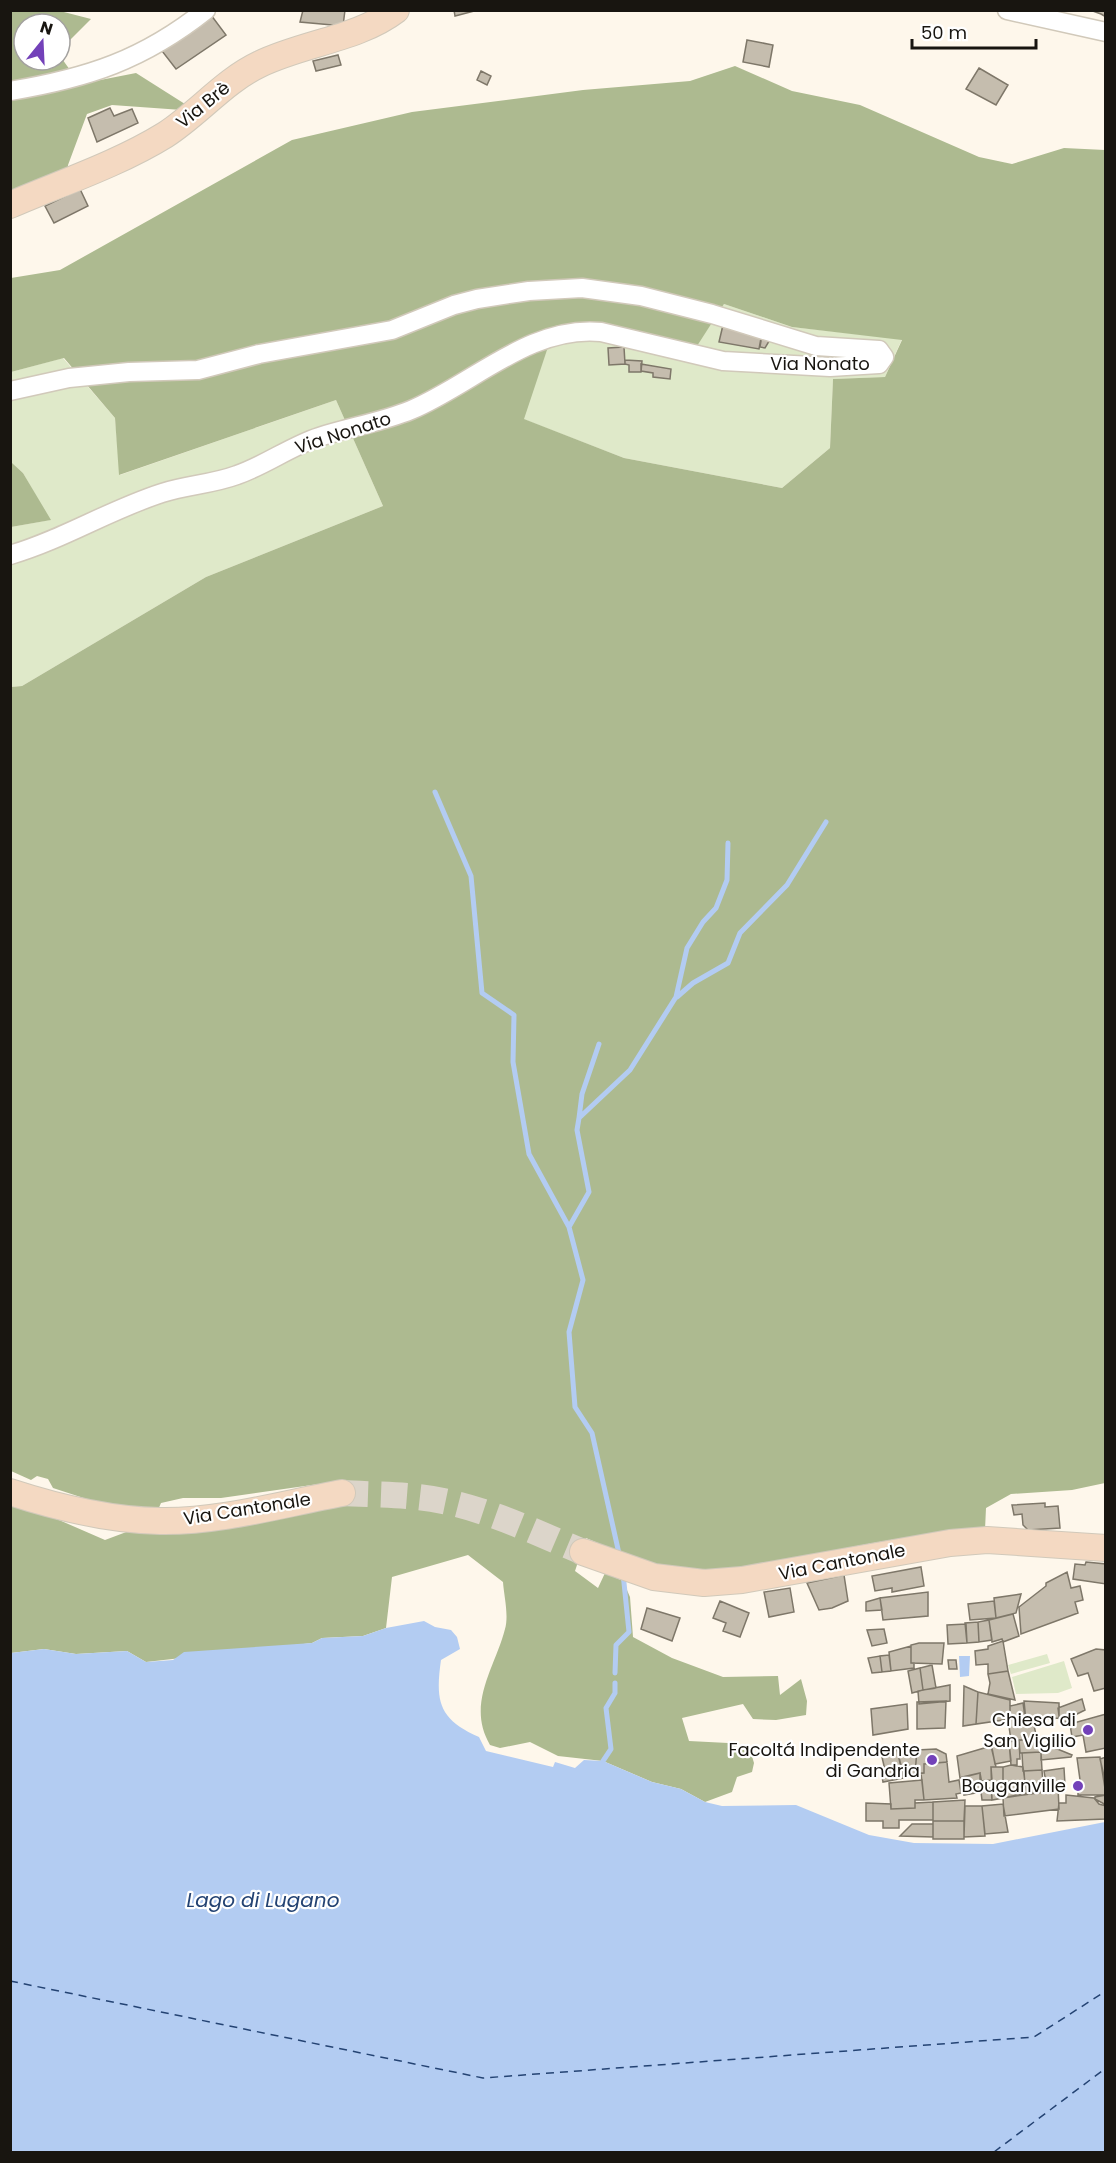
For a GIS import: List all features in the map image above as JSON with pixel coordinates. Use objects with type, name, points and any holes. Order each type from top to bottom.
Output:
[{"type":"main road","name":"Via Brè","points":[[10,205],[153,141],[178,125],[237,77],[260,64],[377,22],[396,10]]},
{"type":"main road","name":"Via Cantonale","points":[[10,1492],[77,1512],[162,1521],[224,1515],[342,1493]]},
{"type":"main road","name":"Via Cantonale","points":[[583,1552],[636,1572],[688,1582],[722,1582],[950,1544],[999,1541],[1106,1548]]},
{"type":"street","points":[[10,91],[70,79],[126,62],[162,42],[206,10]]},
{"type":"street","points":[[1007,10],[1106,32]]},
{"type":"street","name":"Via Nonato","points":[[10,391],[69,378],[129,372],[198,370],[259,354],[393,330],[466,301],[529,291],[582,288],[641,296],[733,320],[816,346],[879,350],[884,357],[879,364],[848,366],[723,361],[602,332],[584,331],[558,334],[536,341],[445,394],[409,411],[317,437],[237,475],[162,494],[122,508],[54,542],[10,555]]},
{"type":"green space","points":[[11,11],[64,12],[12,12],[12,72],[71,72],[80,84],[136,73],[196,111],[112,105],[87,114],[68,165],[67,180],[11,205]]},
{"type":"green space","points":[[72,14],[91,19],[72,38]]},
{"type":"green space","points":[[735,66],[792,91],[860,105],[979,157],[1012,164],[1064,148],[1105,150],[1105,1483],[1072,1490],[1011,1494],[986,1508],[985,1530],[938,1533],[892,1540],[729,1569],[701,1571],[673,1568],[635,1558],[586,1538],[575,1571],[598,1588],[605,1573],[623,1581],[630,1597],[633,1637],[672,1658],[723,1677],[778,1676],[780,1695],[801,1679],[807,1701],[806,1715],[776,1720],[753,1719],[743,1704],[682,1718],[689,1741],[728,1743],[751,1753],[754,1763],[752,1772],[737,1777],[732,1792],[705,1802],[681,1789],[652,1782],[603,1761],[558,1756],[530,1742],[500,1748],[490,1745],[483,1730],[482,1701],[505,1629],[506,1606],[503,1582],[468,1555],[392,1577],[386,1628],[363,1636],[322,1638],[312,1643],[146,1662],[127,1651],[76,1654],[44,1649],[11,1653],[11,1505],[59,1520],[105,1540],[129,1531],[340,1481],[221,1498],[183,1498],[161,1503],[157,1512],[105,1505],[53,1488],[48,1479],[37,1476],[31,1480],[11,1471],[11,687],[22,686],[206,577],[383,506],[336,400],[119,475],[115,418],[64,358],[11,372],[11,278],[60,270],[292,140],[412,112],[583,90],[690,81]],"holes":[[[724,304],[792,327],[902,340],[885,377],[833,379],[830,448],[782,488],[624,458],[524,419],[555,326],[582,322],[697,346]]]},
{"type":"green space","points":[[724,304],[792,327],[902,339],[885,377],[833,379],[830,448],[782,488],[624,458],[523,419],[555,326],[582,322],[696,346]]},
{"type":"green space","points":[[63,358],[115,418],[120,475],[336,400],[383,506],[206,577],[22,686],[11,687],[11,527],[50,520],[23,473],[11,462],[11,372]]},
{"type":"green space","points":[[11,462],[23,473],[51,520],[11,527]]},
{"type":"green space","points":[[1047,1654],[1050,1663],[1011,1674],[1008,1665]]},
{"type":"green space","points":[[1064,1661],[1072,1688],[1058,1693],[1016,1694],[1012,1677]]},
{"type":"water","name":"Lago di Lugano","points":[[424,1621],[435,1627],[451,1630],[457,1637],[460,1649],[441,1660],[440,1698],[448,1716],[455,1723],[479,1737],[486,1751],[553,1767],[555,1762],[575,1768],[584,1760],[603,1761],[652,1782],[681,1789],[705,1802],[722,1806],[796,1805],[869,1835],[914,1843],[993,1844],[1105,1822],[1105,2152],[11,2152],[11,1653],[44,1649],[76,1654],[127,1651],[146,1662],[173,1660],[184,1652],[312,1643],[322,1638],[363,1636],[386,1628]]},
{"type":"water","points":[[959,1656],[970,1656],[969,1676],[960,1677]]},
{"type":"building","points":[[303,10],[345,10],[343,26],[300,22]]},
{"type":"building","points":[[454,10],[478,10],[455,16]]},
{"type":"building","points":[[1090,10],[1106,10],[1106,17],[1101,14]]},
{"type":"building","points":[[211,15],[226,35],[176,69],[162,51]]},
{"type":"building","points":[[747,40],[773,45],[769,67],[743,62]]},
{"type":"building","points":[[338,55],[341,65],[316,71],[313,61]]},
{"type":"building","points":[[979,68],[1008,85],[996,105],[966,89]]},
{"type":"building","points":[[481,71],[491,76],[487,85],[477,80]]},
{"type":"building","points":[[110,108],[114,116],[132,109],[138,123],[97,142],[88,118]]},
{"type":"building","points":[[80,189],[88,206],[54,223],[45,206]]},
{"type":"building","points":[[723,325],[762,333],[759,349],[719,342]]},
{"type":"building","points":[[762,335],[771,338],[765,348],[760,347]]},
{"type":"building","points":[[624,347],[625,364],[609,365],[608,348]]},
{"type":"building","points":[[625,360],[642,361],[641,372],[629,372],[629,365],[625,364]]},
{"type":"building","points":[[641,364],[671,369],[670,379],[653,377],[653,373],[641,371]]},
{"type":"building","points":[[1045,1503],[1045,1507],[1058,1506],[1060,1528],[1028,1530],[1023,1525],[1022,1514],[1014,1515],[1012,1505]]},
{"type":"building","points":[[1086,1562],[1106,1564],[1106,1584],[1073,1579],[1075,1564],[1085,1565]]},
{"type":"building","points":[[921,1567],[924,1586],[892,1592],[892,1588],[875,1591],[872,1576]]},
{"type":"building","points":[[1067,1572],[1071,1588],[1080,1586],[1083,1600],[1075,1602],[1078,1613],[1021,1634],[1019,1607],[1046,1586],[1046,1583]]},
{"type":"building","points":[[844,1575],[848,1601],[832,1608],[819,1610],[807,1583]]},
{"type":"building","points":[[790,1588],[794,1612],[769,1617],[764,1592]]},
{"type":"building","points":[[928,1592],[928,1616],[883,1620],[880,1598]]},
{"type":"building","points":[[1021,1594],[1016,1613],[996,1618],[994,1598]]},
{"type":"building","points":[[880,1598],[882,1610],[866,1611],[866,1602]]},
{"type":"building","points":[[720,1601],[749,1613],[740,1637],[723,1631],[726,1623],[713,1618]]},
{"type":"building","points":[[994,1601],[996,1618],[970,1620],[968,1604]]},
{"type":"building","points":[[647,1608],[680,1618],[672,1641],[641,1629]]},
{"type":"building","points":[[1013,1614],[1019,1636],[1003,1642],[1002,1639],[992,1642],[989,1620]]},
{"type":"building","points":[[989,1620],[992,1640],[979,1642],[978,1622]]},
{"type":"building","points":[[978,1622],[979,1642],[967,1643],[965,1623]]},
{"type":"building","points":[[966,1624],[967,1643],[948,1644],[947,1625]]},
{"type":"building","points":[[884,1629],[887,1643],[872,1646],[867,1630]]},
{"type":"building","points":[[1003,1641],[1008,1671],[988,1674],[988,1664],[976,1665],[975,1651],[988,1649],[988,1646]]},
{"type":"building","points":[[944,1643],[942,1664],[911,1663],[911,1645]]},
{"type":"building","points":[[911,1646],[911,1663],[914,1663],[914,1668],[891,1671],[889,1652]]},
{"type":"building","points":[[1096,1649],[1106,1650],[1106,1688],[1094,1691],[1088,1673],[1078,1676],[1071,1659]]},
{"type":"building","points":[[889,1655],[891,1671],[882,1672],[880,1656]]},
{"type":"building","points":[[880,1656],[882,1672],[872,1673],[868,1658]]},
{"type":"building","points":[[948,1660],[956,1660],[957,1669],[949,1669]]},
{"type":"building","points":[[932,1665],[936,1688],[923,1690],[920,1668]]},
{"type":"building","points":[[920,1668],[923,1690],[912,1693],[908,1671]]},
{"type":"building","points":[[1008,1671],[1015,1700],[988,1694],[990,1683],[988,1674]]},
{"type":"building","points":[[950,1685],[950,1701],[919,1704],[918,1691]]},
{"type":"building","points":[[964,1686],[978,1692],[976,1724],[963,1726]]},
{"type":"building","points":[[978,1692],[1010,1700],[1010,1719],[976,1724]]},
{"type":"building","points":[[1082,1699],[1085,1710],[1073,1716],[1075,1719],[1060,1724],[1058,1708]]},
{"type":"building","points":[[946,1701],[945,1728],[917,1729],[917,1702]]},
{"type":"building","points":[[1024,1701],[1059,1703],[1059,1718],[1026,1721]]},
{"type":"building","points":[[1023,1703],[1025,1717],[1010,1719],[1010,1706]]},
{"type":"building","points":[[907,1704],[908,1729],[873,1735],[871,1709]]},
{"type":"building","name":"Chiesa di San Vigilio","points":[[1106,1714],[1106,1748],[1086,1752],[1083,1735],[1072,1737],[1070,1724]]},
{"type":"building","points":[[1025,1717],[1026,1721],[1031,1719],[1033,1721],[1037,1739],[1011,1741],[1008,1719]]},
{"type":"building","points":[[1041,1739],[1041,1752],[1020,1753],[1019,1740]]},
{"type":"building","points":[[1019,1740],[1020,1759],[1017,1759],[1017,1765],[1011,1765],[1009,1742]]},
{"type":"building","points":[[1009,1742],[1011,1761],[995,1764],[991,1743]]},
{"type":"building","points":[[991,1746],[996,1767],[991,1767],[992,1780],[980,1781],[980,1773],[960,1778],[957,1756]]},
{"type":"building","points":[[1041,1748],[1055,1748],[1072,1755],[1071,1757],[1041,1760]]},
{"type":"building","points":[[897,1749],[904,1778],[883,1782],[881,1771],[885,1770],[881,1753]]},
{"type":"building","points":[[897,1749],[917,1749],[915,1774],[903,1777]]},
{"type":"building","name":"Facoltá Indipendente di Gandria","points":[[936,1749],[946,1754],[947,1762],[924,1764],[924,1773],[915,1774],[917,1750]]},
{"type":"building","points":[[1041,1752],[1042,1770],[1023,1771],[1022,1753]]},
{"type":"building","points":[[1100,1757],[1106,1795],[1078,1795],[1078,1787],[1081,1787],[1077,1758]]},
{"type":"building","points":[[1106,1757],[1106,1780],[1105,1780],[1100,1759]]},
{"type":"building","points":[[947,1762],[949,1782],[959,1780],[961,1793],[956,1794],[957,1798],[924,1800],[921,1773],[924,1773],[924,1764]]},
{"type":"building","points":[[1011,1765],[1023,1767],[1025,1782],[1003,1782],[1003,1767]]},
{"type":"building","points":[[991,1767],[1003,1767],[1003,1798],[992,1800]]},
{"type":"building","points":[[1064,1768],[1065,1785],[1055,1784],[1045,1777],[1044,1771]]},
{"type":"building","points":[[1042,1770],[1043,1784],[1025,1786],[1024,1771]]},
{"type":"building","points":[[980,1773],[983,1789],[991,1788],[992,1800],[982,1800],[981,1792],[964,1795],[962,1777]]},
{"type":"building","points":[[922,1780],[924,1800],[915,1800],[915,1808],[891,1809],[889,1783]]},
{"type":"building","points":[[1003,1782],[1025,1782],[1027,1793],[1003,1798]]},
{"type":"building","points":[[1043,1784],[1044,1792],[1027,1793],[1027,1785]]},
{"type":"building","points":[[1043,1786],[1058,1786],[1059,1809],[1004,1816],[1003,1798],[1044,1792]]},
{"type":"building","points":[[1066,1795],[1094,1798],[1099,1804],[1106,1806],[1105,1819],[1057,1821],[1059,1803],[1066,1803]]},
{"type":"building","points":[[1106,1795],[1106,1805],[1095,1799],[1095,1797]]},
{"type":"building","points":[[965,1800],[964,1821],[933,1821],[933,1802]]},
{"type":"building","points":[[933,1802],[933,1820],[899,1820],[899,1828],[883,1828],[883,1821],[866,1821],[866,1803],[891,1804],[891,1809],[915,1808],[915,1803]]},
{"type":"building","points":[[1003,1804],[1008,1832],[985,1834],[982,1806]]},
{"type":"building","points":[[965,1806],[982,1806],[985,1836],[964,1837]]},
{"type":"building","points":[[933,1821],[964,1821],[964,1839],[933,1839]]},
{"type":"building","points":[[912,1824],[933,1824],[933,1837],[900,1836]]},
{"type":"waterway","points":[[435,792],[471,876],[482,993],[514,1015],[513,1062],[529,1154],[569,1227],[583,1280],[569,1332],[575,1407],[592,1433],[620,1558]]},
{"type":"waterway","points":[[677,997],[693,983],[728,963],[740,933],[787,885],[826,822]]},
{"type":"waterway","points":[[569,1227],[589,1192],[577,1130],[579,1118],[630,1070],[676,997],[687,948],[703,922],[716,908],[727,880],[728,843]]},
{"type":"waterway","points":[[579,1118],[582,1094],[599,1044]]},
{"type":"waterway","points":[[615,1673],[616,1645],[629,1632],[623,1573]]},
{"type":"waterway","points":[[603,1761],[611,1749],[606,1708],[615,1693],[615,1683]]},
{"type":"ferry route","points":[[10,1981],[483,2078],[1034,2037],[1106,1991]]},
{"type":"ferry route","points":[[994,2152],[1106,2068]]},
{"type":"tunnel","points":[[342,1493],[418,1497],[461,1505],[514,1523],[583,1552]]},
{"type":"place","name":"Chiesa di San Vigilio","points":[[1088,1730]]},
{"type":"place","name":"Facoltá Indipendente di Gandria","points":[[932,1760]]},
{"type":"place","name":"Bouganville","points":[[1078,1786]]}]
